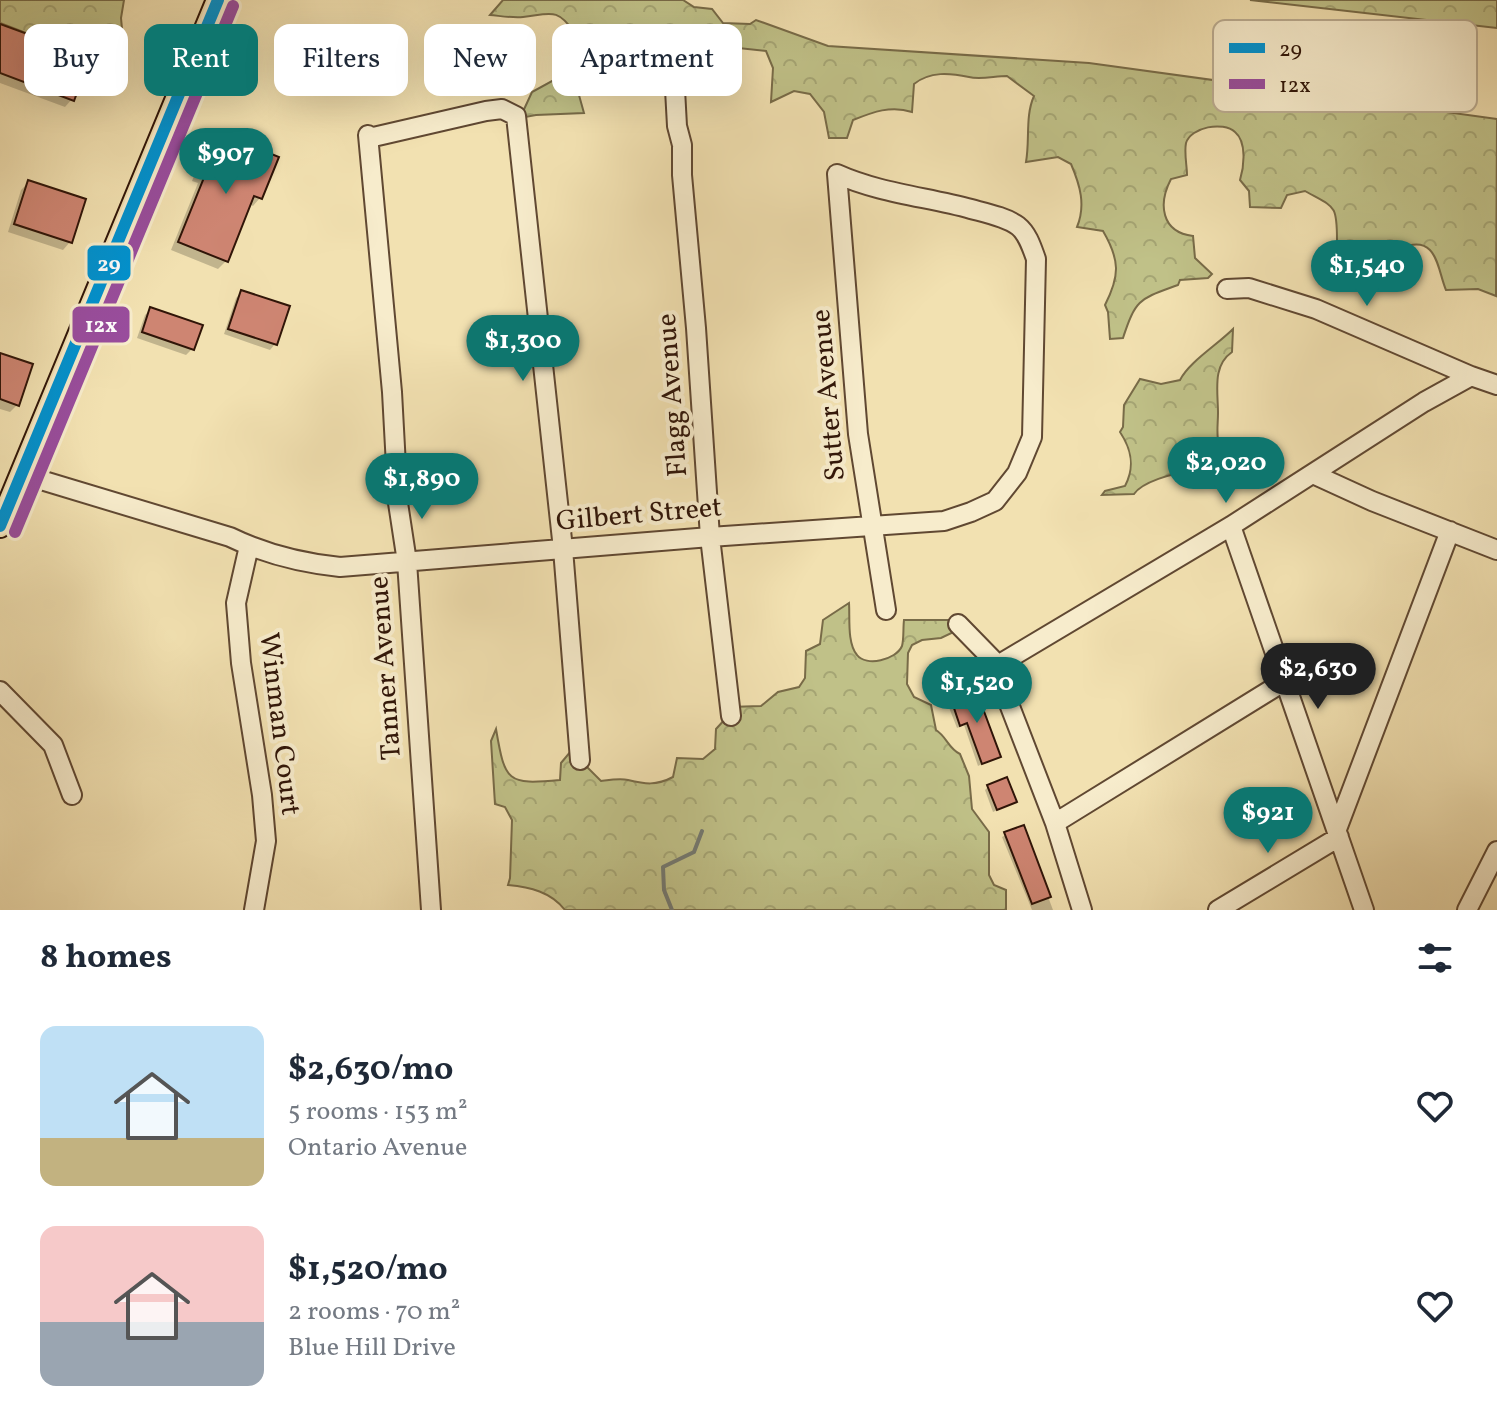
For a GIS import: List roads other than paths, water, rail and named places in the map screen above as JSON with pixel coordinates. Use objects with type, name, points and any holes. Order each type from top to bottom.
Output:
[{"type":"main road","points":[[0,526],[218,0]]},
{"type":"street","name":"Flagg Avenue","points":[[675,96],[677,126],[682,145],[710,537],[731,716]]},
{"type":"street","name":"Tanner Avenue","points":[[431,910],[407,562],[398,503],[391,377],[368,136],[486,111],[502,109],[516,116],[563,549]]},
{"type":"street","name":"Gilbert Street","points":[[21,474],[230,537],[302,563],[340,567],[944,521],[971,512],[995,501],[1017,473],[1032,437],[1037,292],[1036,259],[1027,236],[1018,226],[992,215],[860,184],[837,174]]},
{"type":"street","name":"Sutter Avenue","points":[[837,174],[858,434],[886,610]]},
{"type":"street","points":[[1227,289],[1249,288],[1316,309],[1497,385]]},
{"type":"street","points":[[998,665],[1231,526],[1424,402],[1471,376]]},
{"type":"street","points":[[1313,474],[1372,501],[1497,550]]},
{"type":"street","points":[[1231,526],[1364,910]]},
{"type":"street","points":[[1218,910],[1338,833],[1450,531]]},
{"type":"street","name":"Winman Court","points":[[249,546],[236,603],[241,663],[262,795],[266,841],[254,910]]},
{"type":"street","points":[[563,549],[580,760]]},
{"type":"street","points":[[958,624],[998,665],[999,678],[1055,823],[1082,910]]},
{"type":"street","points":[[1055,823],[1285,681]]},
{"type":"street","points":[[0,691],[53,745],[72,795]]},
{"type":"street","points":[[1467,910],[1497,851]]},
{"type":"waterway","points":[[672,910],[664,890],[663,867],[694,852],[702,831]]}]
